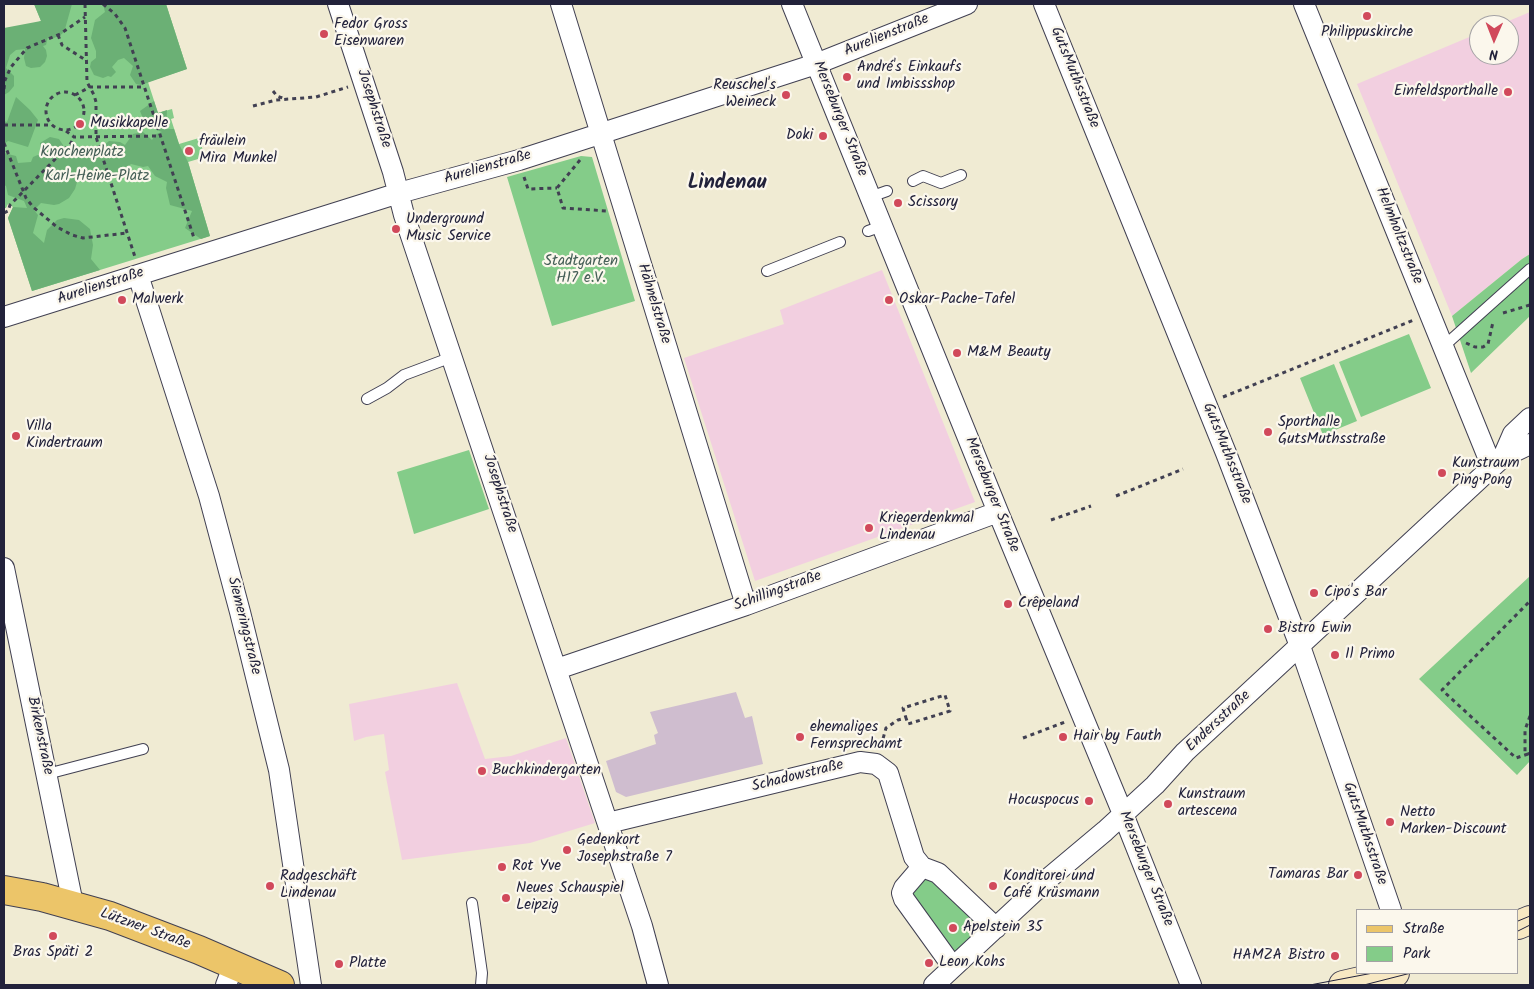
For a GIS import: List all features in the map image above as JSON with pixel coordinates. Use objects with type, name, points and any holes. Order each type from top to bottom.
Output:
[{"type":"main road","name":"Lützner Straße","points":[[4,890],[73,904],[149,930],[230,975],[280,985]]},
{"type":"main road","points":[[1343,985],[1391,974]]},
{"type":"street","name":"Josephstraße","points":[[338,4],[404,214],[642,926],[658,985]]},
{"type":"street","name":"Hähnelstraße","points":[[561,4],[746,605]]},
{"type":"street","name":"Merseburger Straße","points":[[792,4],[816,64],[878,194],[875,229],[998,512],[1123,814],[1191,985]]},
{"type":"street","name":"Aurelienstraße","points":[[4,317],[399,194],[519,160],[601,134],[816,64],[968,4]]},
{"type":"street","name":"GutsMuthsstraße","points":[[1044,4],[1206,403],[1300,646],[1390,909]]},
{"type":"street","name":"Helmholtzstraße","points":[[1304,4],[1430,314],[1498,462]]},
{"type":"street","name":"Siemeringstraße","points":[[138,275],[209,496],[279,770],[312,985]]},
{"type":"street","name":"Endersstraße","points":[[1498,462],[1513,434],[1530,418]]},
{"type":"street","name":"Endersstraße","points":[[934,985],[1049,878],[1155,785],[1185,752],[1498,462],[1530,444]]},
{"type":"street","name":"Schillingstraße","points":[[557,669],[746,605],[998,512]]},
{"type":"street","name":"Birkenstraße","points":[[4,568],[73,904]]},
{"type":"street","name":"Schadowstraße","points":[[608,823],[860,762],[876,764]]},
{"type":"street","points":[[876,764],[888,773],[914,857],[922,867],[938,873],[996,928]]},
{"type":"street","points":[[922,867],[904,888],[902,894],[953,967]]},
{"type":"lane","points":[[913,181],[923,176],[941,184],[961,176]]},
{"type":"lane","points":[[768,271],[840,242]]},
{"type":"lane","points":[[1444,346],[1530,269]]},
{"type":"lane","points":[[367,399],[387,388],[404,375],[452,357]]},
{"type":"lane","points":[[47,774],[143,749]]},
{"type":"lane","points":[[472,903],[482,973],[481,985]]},
{"type":"path","points":[[85,4],[87,82],[96,102],[96,137],[136,259],[138,275]]},
{"type":"path","points":[[103,4],[115,14],[125,28],[200,255]]},
{"type":"path","points":[[4,89],[5,80],[11,67],[22,52],[36,43],[73,27],[86,17]]},
{"type":"path","points":[[58,35],[62,44],[87,61]]},
{"type":"path","points":[[75,95],[90,88],[144,87]]},
{"type":"path","points":[[253,106],[276,100],[316,97],[348,87]]},
{"type":"path","points":[[273,91],[277,96],[288,100]]},
{"type":"path","points":[[66,92],[75,95],[81,101],[84,109],[83,117],[79,124],[66,130],[58,129],[51,125],[46,117],[46,108],[50,99],[57,94],[66,92]]},
{"type":"path","points":[[4,126],[51,125]]},
{"type":"path","points":[[66,130],[74,137],[160,136]]},
{"type":"path","points":[[557,188],[601,134]]},
{"type":"path","points":[[4,212],[8,212],[10,205],[74,137]]},
{"type":"path","points":[[4,143],[23,192],[33,207],[57,227],[72,235],[83,238],[127,233]]},
{"type":"path","points":[[528,188],[557,188]]},
{"type":"path","points":[[557,188],[563,208],[608,211],[623,207]]},
{"type":"path","points":[[1461,331],[1466,343],[1475,347],[1483,347],[1490,340],[1491,328],[1497,317],[1508,311],[1530,305]]},
{"type":"path","points":[[1206,403],[1430,314]]},
{"type":"path","points":[[1116,496],[1183,469]]},
{"type":"path","points":[[1051,520],[1091,506]]},
{"type":"path","points":[[1529,754],[1516,758],[1442,690],[1530,601]]},
{"type":"path","points":[[945,695],[950,711],[908,724],[906,718],[903,708],[945,695]]},
{"type":"path","points":[[1023,738],[1082,715]]},
{"type":"path","points":[[1529,754],[1525,752],[1525,730],[1530,716]]},
{"type":"path","points":[[876,764],[886,728],[898,720],[906,718]]},
{"type":"shaded area","points":[[1530,12],[1530,254],[1452,316],[1357,84],[1469,37],[1469,65],[1519,65],[1519,17]]},
{"type":"shaded area","points":[[882,270],[975,502],[755,581],[684,358],[784,324],[780,310]]},
{"type":"shaded area","name":"Buchkindergarten","points":[[457,683],[485,759],[511,756],[566,738],[595,823],[530,843],[402,860],[385,772],[389,770],[384,734],[354,741],[349,704]]},
{"type":"shaded area","points":[[736,692],[745,718],[752,716],[763,764],[626,797],[616,792],[606,761],[656,744],[654,735],[658,733],[650,712]]},
{"type":"green space","name":"Karl-Heine-Platz","points":[[34,4],[166,4],[187,69],[148,82],[158,113],[172,109],[174,118],[171,119],[179,144],[199,138],[205,157],[188,162],[210,236],[32,291],[8,218],[13,207],[8,204],[4,208],[4,36],[41,21]]},
{"type":"green space","points":[[34,4],[72,4],[62,34],[52,39],[48,37],[46,45],[43,46],[47,56],[45,62],[40,67],[31,68],[26,66],[24,58],[25,49],[16,50],[10,55],[6,68],[14,76],[14,86],[4,95],[4,28],[41,21]]},
{"type":"green space","points":[[103,4],[166,4],[187,69],[141,85],[136,84],[130,75],[133,66],[124,58],[118,60],[112,67],[116,72],[111,77],[103,78],[94,75],[90,67],[91,62],[96,58],[96,51],[91,38],[95,20],[105,12]]},
{"type":"green space","points":[[16,97],[38,120],[28,147],[8,141],[4,144],[4,121],[7,122]]},
{"type":"green space","name":"Knochenplatz","points":[[154,101],[158,113],[167,110],[166,129],[174,129],[188,162],[210,236],[201,239],[185,228],[192,211],[170,205],[166,188],[167,182],[155,176],[148,166],[143,167],[131,164],[118,175],[110,171],[88,174],[77,182],[69,198],[54,205],[41,203],[34,210],[38,215],[33,233],[44,243],[47,230],[57,220],[64,218],[79,220],[90,229],[93,245],[91,259],[100,270],[32,291],[8,218],[13,207],[27,208],[24,201],[8,195],[4,185],[4,153],[16,156],[18,163],[31,162],[33,157],[40,154],[40,143],[50,137],[59,139],[67,158],[74,149],[80,152],[91,146],[101,148],[109,141],[120,142],[125,145],[133,134],[143,132],[152,140],[156,134],[162,132],[146,126],[140,111]]},
{"type":"green space","name":"Stadtgarten H17 e.V.","points":[[581,156],[592,157],[635,301],[552,326],[507,177]]},
{"type":"green space","points":[[1530,254],[1530,316],[1471,373],[1452,316]]},
{"type":"green space","points":[[1409,334],[1431,388],[1361,417],[1339,362]]},
{"type":"green space","points":[[1334,364],[1357,421],[1323,435],[1300,378]]},
{"type":"green space","points":[[469,450],[489,509],[414,534],[397,472]]},
{"type":"green space","points":[[1530,576],[1530,761],[1517,775],[1419,679]]},
{"type":"green space","points":[[922,867],[996,928],[953,967],[904,888]]},
{"type":"tram line","points":[[1519,921],[1530,916]]},
{"type":"tram line","points":[[1519,930],[1530,925]]},
{"type":"tram line","points":[[1310,985],[1368,974]]},
{"type":"tram line","points":[[1364,985],[1407,974]]},
{"type":"place","name":"Philippuskirche","points":[[1367,16]]},
{"type":"place","name":"Fedor Gross Eisenwaren","points":[[324,34]]},
{"type":"place","name":"André's Einkaufs und Imbissshop","points":[[847,77]]},
{"type":"place","name":"Einfeldsporthalle","points":[[1508,92]]},
{"type":"place","name":"Reuschel's Weineck","points":[[786,95]]},
{"type":"place","name":"Musikkapelle","points":[[80,124]]},
{"type":"place","name":"Doki","points":[[823,136]]},
{"type":"place","name":"fräulein Mira Munkel","points":[[189,151]]},
{"type":"place","name":"Scissory","points":[[898,203]]},
{"type":"place","name":"Underground Music Service","points":[[396,229]]},
{"type":"place","name":"Malwerk","points":[[122,300]]},
{"type":"place","name":"Oskar-Pache-Tafel","points":[[889,300]]},
{"type":"place","name":"M&M Beauty","points":[[957,353]]},
{"type":"place","name":"Sporthalle GutsMuthsstraße","points":[[1268,432]]},
{"type":"place","name":"Villa Kindertraum","points":[[16,436]]},
{"type":"place","name":"Kunstraum Ping•Pong","points":[[1442,473]]},
{"type":"place","name":"Kriegerdenkmal Lindenau","points":[[869,528]]},
{"type":"place","name":"Cipo's Bar","points":[[1314,593]]},
{"type":"place","name":"Crêpeland","points":[[1008,604]]},
{"type":"place","name":"Bistro Ewin","points":[[1268,629]]},
{"type":"place","name":"Il Primo","points":[[1335,655]]},
{"type":"place","name":"ehemaliges Fernsprechamt","points":[[800,737]]},
{"type":"place","name":"Hair by Fauth","points":[[1063,737]]},
{"type":"place","name":"Buchkindergarten","points":[[482,771]]},
{"type":"place","name":"Hocuspocus","points":[[1089,801]]},
{"type":"place","name":"Kunstraum artescena","points":[[1168,804]]},
{"type":"place","name":"Netto Marken-Discount","points":[[1390,822]]},
{"type":"place","name":"Gedenkort Josephstraße 7","points":[[567,850]]},
{"type":"place","name":"Rot Yve","points":[[502,867]]},
{"type":"place","name":"Tamaras Bar","points":[[1358,875]]},
{"type":"place","name":"Radgeschäft Lindenau","points":[[270,886]]},
{"type":"place","name":"Konditorei und Café Krüsmann","points":[[993,886]]},
{"type":"place","name":"Neues Schauspiel Leipzig","points":[[506,898]]},
{"type":"place","name":"Apelstein 35","points":[[953,928]]},
{"type":"place","name":"Bras Späti 2","points":[[53,936]]},
{"type":"place","name":"HAMZA Bistro","points":[[1335,956]]},
{"type":"place","name":"Leon Kohs","points":[[929,963]]},
{"type":"place","name":"Platte","points":[[339,964]]},
{"type":"district","name":"Lindenau","points":[[727,185]]}]
